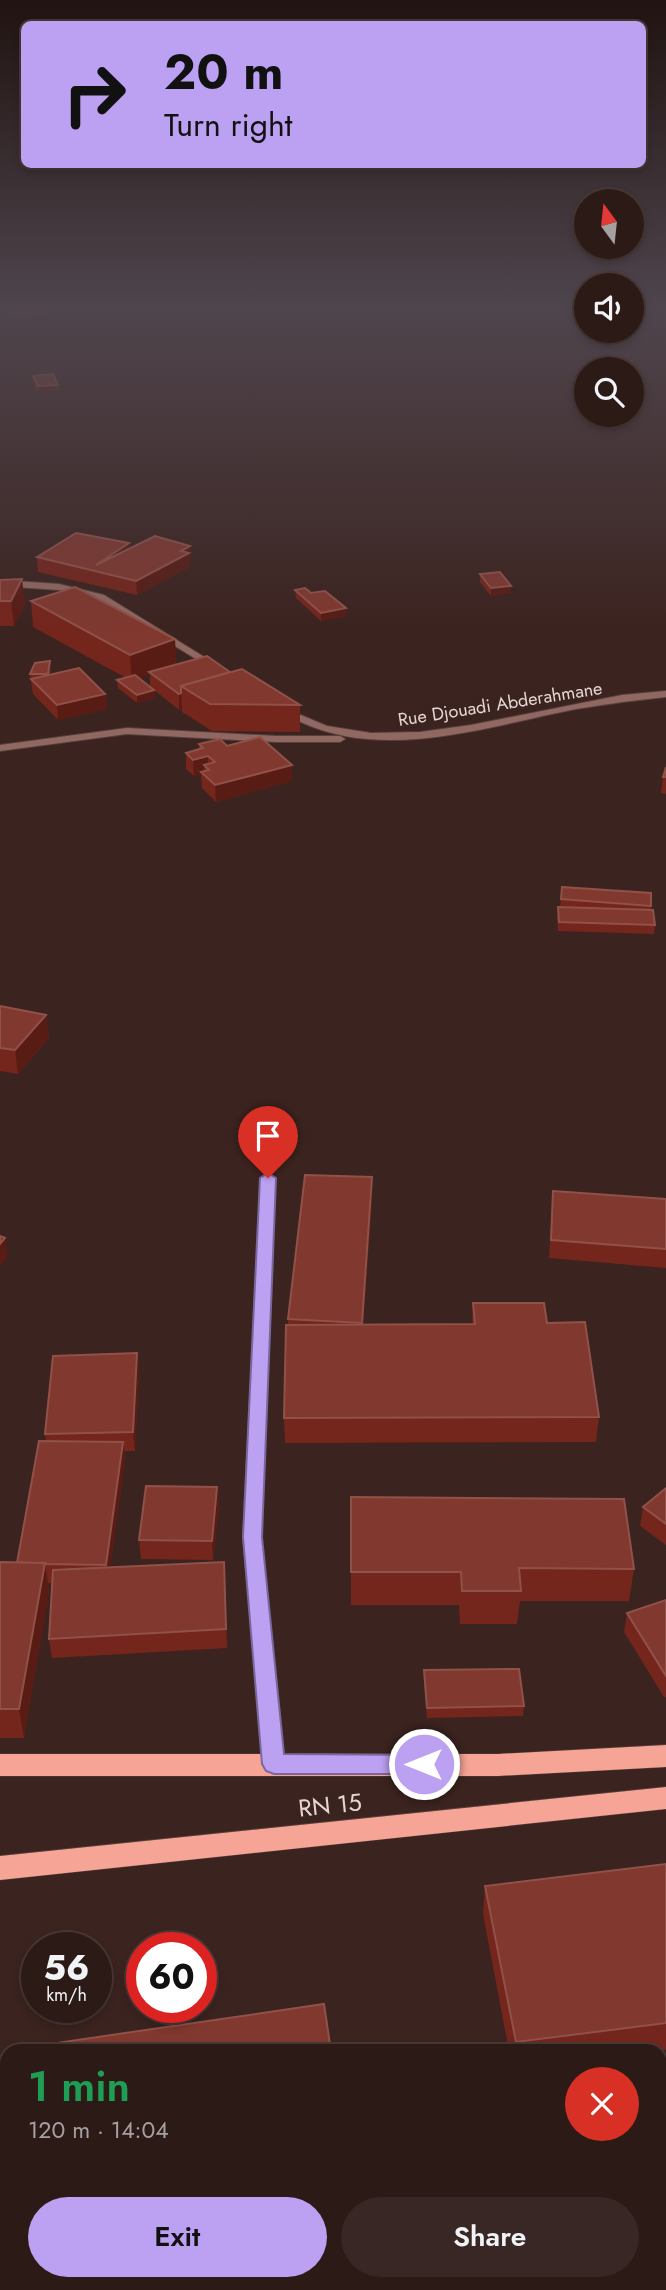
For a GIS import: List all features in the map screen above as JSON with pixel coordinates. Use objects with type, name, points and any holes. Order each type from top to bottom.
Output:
[{"type":"main road","name":"RN 15","points":[[0,1765],[498,1765],[666,1756]]},
{"type":"main road","name":"RN 15","points":[[0,1868],[666,1798]]},
{"type":"street","points":[[0,583],[59,587],[100,597],[225,673]]},
{"type":"street","name":"Rue Djouadi Abderahmane","points":[[272,704],[295,719],[326,731],[383,739],[666,694]]},
{"type":"street","points":[[0,748],[127,731],[276,739],[383,739]]},
{"type":"street","points":[[268,1178],[253,1537],[274,1764]]},
{"type":"building","points":[[76,533],[129,543],[96,565],[155,536],[190,546],[181,551],[189,553],[136,581],[37,557]]},
{"type":"building","points":[[500,572],[511,586],[491,588],[480,574]]},
{"type":"building","points":[[22,579],[11,601],[0,601],[0,580]]},
{"type":"building","points":[[75,587],[175,639],[130,655],[31,601]]},
{"type":"building","points":[[305,588],[311,593],[325,591],[346,608],[321,613],[295,590]]},
{"type":"building","points":[[207,656],[230,672],[181,686],[179,694],[149,672]]},
{"type":"building","points":[[50,661],[48,674],[30,674],[35,663]]},
{"type":"building","points":[[79,668],[105,694],[57,705],[31,679]]},
{"type":"building","points":[[242,669],[300,705],[210,704],[181,686]]},
{"type":"building","points":[[135,675],[154,690],[137,695],[117,680]]},
{"type":"building","points":[[260,737],[292,765],[215,785],[201,772],[209,770],[204,765],[215,762],[208,756],[193,760],[186,753],[203,748],[199,744],[220,739],[227,746]]},
{"type":"building","points":[[562,887],[651,893],[651,906],[561,899]]},
{"type":"building","points":[[558,907],[653,910],[655,925],[559,922]]},
{"type":"building","points":[[0,1006],[46,1015],[15,1050],[0,1048]]},
{"type":"building","points":[[305,1175],[372,1177],[362,1323],[288,1319]]},
{"type":"building","points":[[553,1191],[666,1199],[666,1249],[551,1240]]},
{"type":"building","points":[[473,1303],[544,1303],[547,1323],[585,1322],[599,1417],[284,1418],[286,1325],[475,1324]]},
{"type":"building","points":[[137,1353],[133,1432],[45,1434],[53,1356]]},
{"type":"building","points":[[39,1441],[123,1442],[106,1565],[17,1563]]},
{"type":"building","points":[[146,1486],[217,1487],[212,1541],[139,1540]]},
{"type":"building","points":[[666,1488],[666,1524],[643,1507]]},
{"type":"building","points":[[351,1497],[624,1499],[634,1569],[519,1568],[521,1591],[462,1591],[461,1572],[351,1572]]},
{"type":"building","points":[[0,1562],[45,1563],[19,1709],[0,1709]]},
{"type":"building","points":[[224,1562],[226,1629],[49,1639],[53,1570]]},
{"type":"building","points":[[666,1600],[666,1676],[627,1613]]},
{"type":"building","points":[[519,1669],[524,1706],[427,1708],[424,1670]]},
{"type":"building","points":[[666,1864],[666,2023],[516,2042],[485,1886]]},
{"type":"building","points":[[324,2004],[330,2044],[50,2044],[194,2023],[217,2023],[217,2020]]},
{"type":"route","points":[[268,1178],[253,1537],[274,1764],[424,1764]]}]
